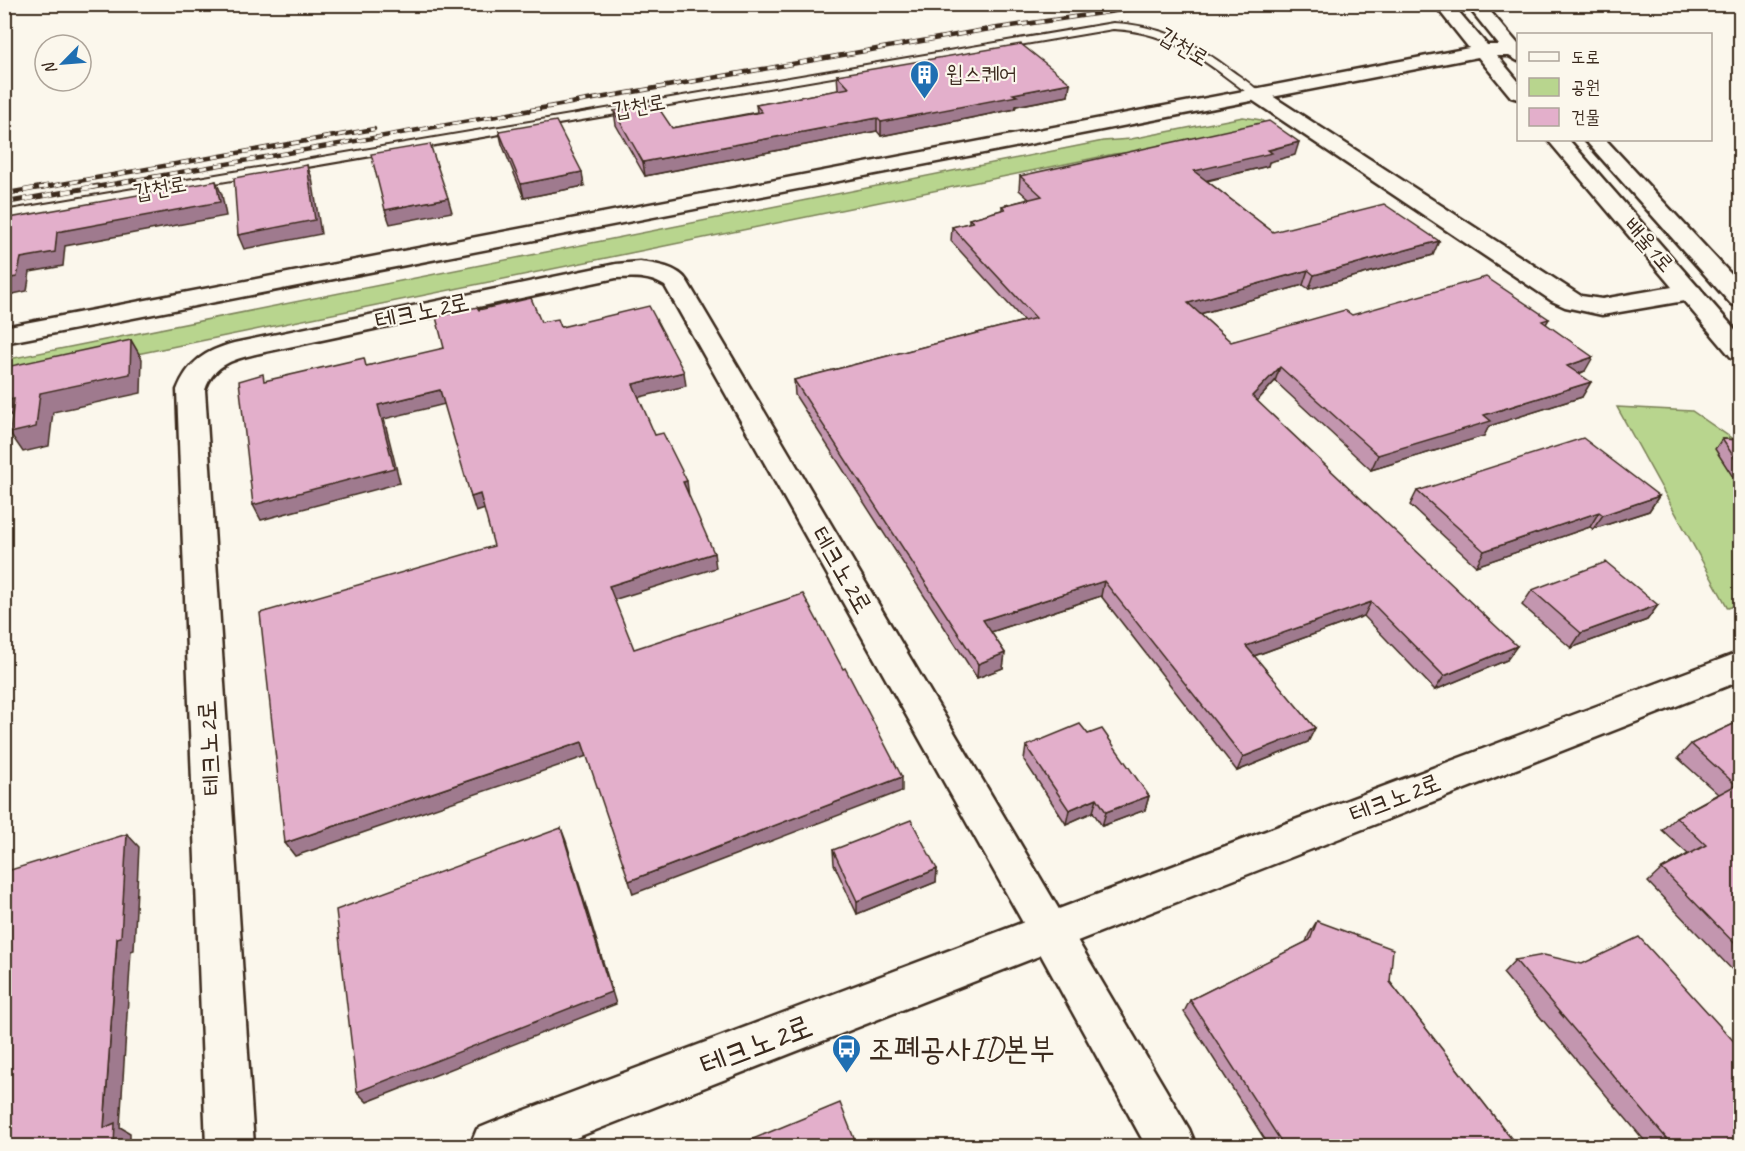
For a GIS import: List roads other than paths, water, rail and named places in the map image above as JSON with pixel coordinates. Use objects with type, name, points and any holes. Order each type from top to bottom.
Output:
[{"type":"street","points":[[1446,9],[1513,87]]},
{"type":"street","points":[[1479,10],[1517,53]]},
{"type":"street","points":[[1392,68],[1410,57],[1452,43],[1465,31]]},
{"type":"street","name":"갑천로","points":[[4,335],[1482,51],[1517,53]]},
{"type":"street","points":[[1392,68],[1463,67],[1487,71],[1513,87]]},
{"type":"street","points":[[1256,94],[1561,296],[1574,302],[1602,308],[1657,296],[1690,292]]},
{"type":"street","name":"배울1로","points":[[1559,141],[1740,351]]},
{"type":"street","name":"배울1로","points":[[1596,141],[1740,299]]},
{"type":"street","name":"테크노2로","points":[[230,1146],[191,390],[199,372],[214,360],[259,345],[616,271],[642,268],[662,272],[675,281],[1050,930],[1172,1146]]},
{"type":"street","name":"테크노2로","points":[[494,1146],[1740,666]]},
{"type":"lane","name":"갑천로","points":[[4,215],[1113,26],[1140,26],[1165,33],[1256,94]]},
{"type":"railway","points":[[90,188],[984,30],[1164,4]]},
{"type":"railway","points":[[39,188],[374,129]]},
{"type":"railway","points":[[4,194],[48,186]]},
{"type":"railway","points":[[4,203],[98,186]]},
{"type":"place","name":"윕스퀘어","points":[[925,100]]},
{"type":"place","name":"조폐공사ID본부","points":[[847,1074]]}]
